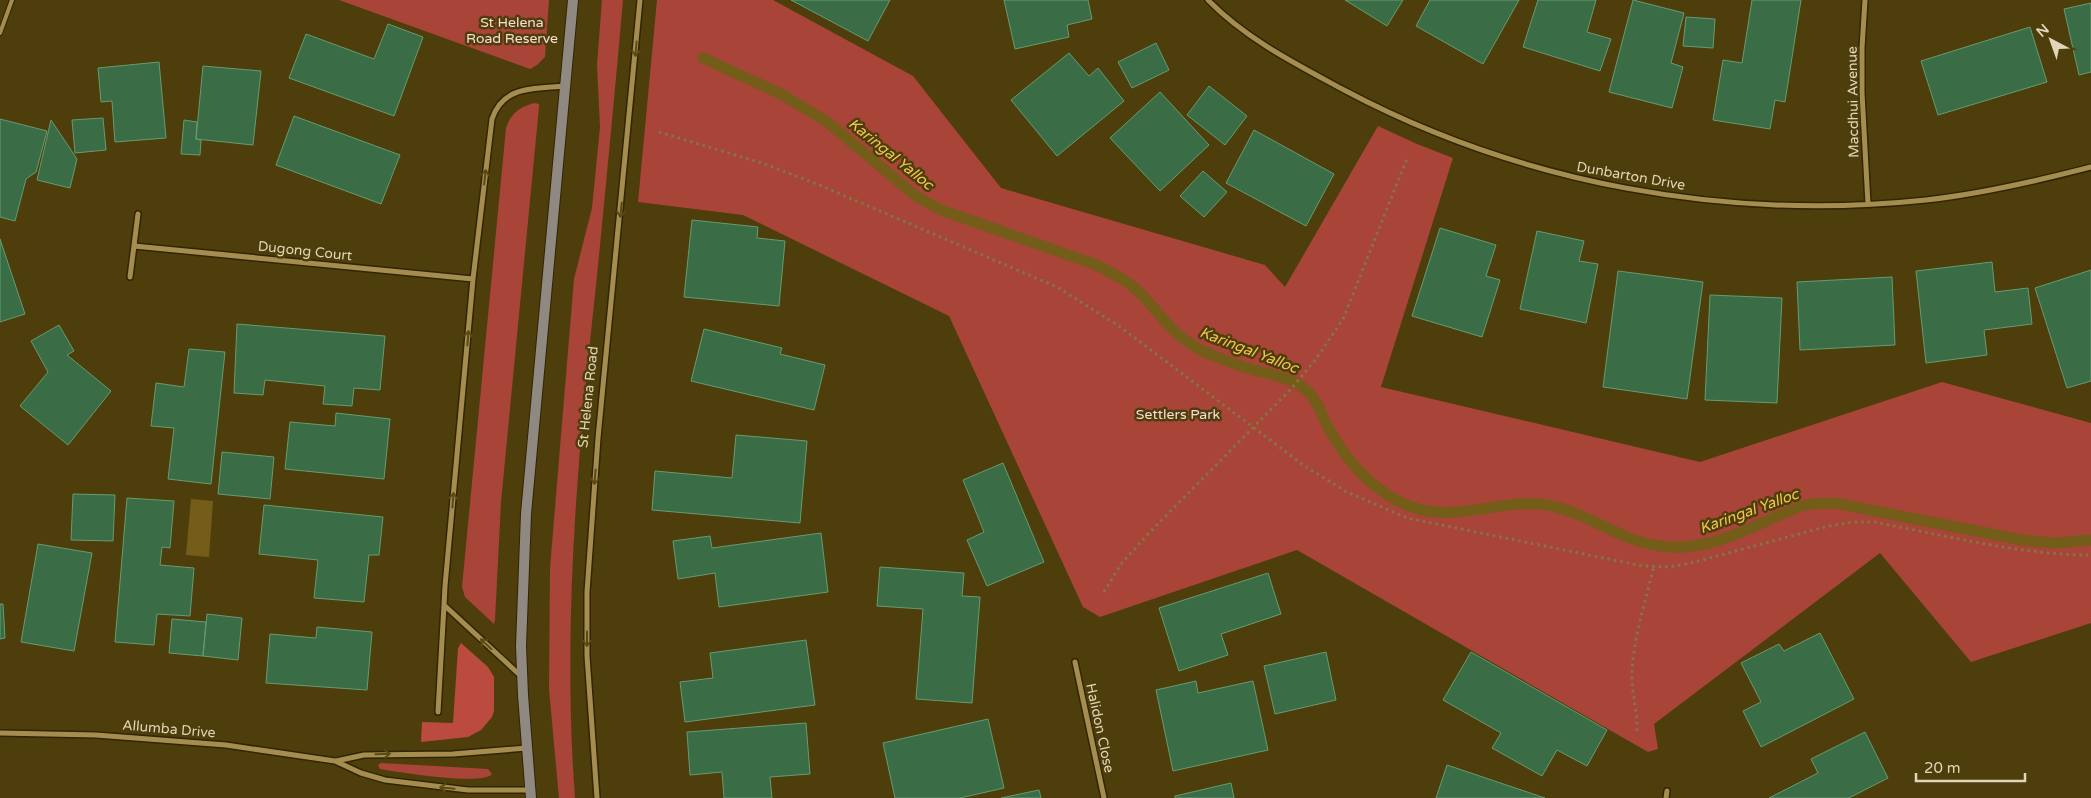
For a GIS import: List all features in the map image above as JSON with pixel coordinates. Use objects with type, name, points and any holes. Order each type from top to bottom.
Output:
[{"type":"main road","points":[[531,794],[522,678],[522,608],[526,514],[573,0]]},
{"type":"street","name":"St Helena Road","points":[[596,798],[587,656],[587,592],[598,438],[640,0]]},
{"type":"street","name":"Dunbarton Drive","points":[[1208,0],[1227,20],[1251,36],[1365,101],[1419,126],[1519,162],[1612,187],[1658,195],[1760,204],[1868,204],[1926,200],[1988,190],[2091,167]]},
{"type":"street","name":"Macdhui Avenue","points":[[1865,0],[1862,84],[1868,204]]},
{"type":"street","points":[[438,712],[444,605],[473,279],[492,119],[496,107],[505,98],[516,92],[565,86]]},
{"type":"street","points":[[130,277],[138,214]]},
{"type":"street","name":"Dugong Court","points":[[134,246],[473,279]]},
{"type":"street","points":[[444,605],[522,678]]},
{"type":"street","name":"Halidon Close","points":[[1075,662],[1104,798]]},
{"type":"street","name":"Allumba Drive","points":[[0,733],[96,735],[174,740],[335,761],[361,773],[385,780],[468,790],[531,794]]},
{"type":"street","name":"Allumba Drive","points":[[335,761],[364,755],[453,754],[526,748]]},
{"type":"street","points":[[1666,798],[1667,791]]},
{"type":"lane","points":[[0,33],[12,0]]},
{"type":"path","points":[[659,132],[762,163],[817,184],[1057,287],[1120,326],[1306,467],[1345,491],[1407,518],[1633,564],[1670,567],[1829,526],[1854,522],[1874,522],[2050,553],[2091,555]]},
{"type":"path","points":[[1104,592],[1121,564],[1148,534],[1291,389],[1316,359],[1343,319],[1408,156]]},
{"type":"path","points":[[1637,731],[1638,720],[1632,673],[1634,655],[1654,566]]},
{"type":"green space","name":"St Helena Road Reserve","points":[[339,0],[549,0],[545,57],[530,69]]},
{"type":"green space","points":[[602,0],[623,0],[578,471],[574,537],[570,667],[575,798],[559,798],[549,689],[550,568],[574,279],[592,208],[600,127],[597,65]]},
{"type":"green space","name":"Settlers Park","points":[[657,0],[773,0],[913,76],[1001,188],[1265,265],[1285,287],[1378,126],[1453,158],[1381,387],[1700,462],[1942,382],[2091,423],[2091,623],[1971,662],[1880,553],[1654,724],[1658,749],[1648,752],[1297,550],[1100,617],[1083,607],[949,316],[743,215],[638,202]]},
{"type":"green space","points":[[534,103],[539,104],[539,107],[501,502],[494,624],[465,597],[462,587],[506,128],[517,111],[524,106]]},
{"type":"green space","points":[[381,763],[488,769],[492,774],[473,779],[439,777],[380,769],[378,765]]},
{"type":"shaded area","points":[[191,499],[213,501],[209,557],[186,555]]},
{"type":"shaded area","points":[[461,643],[488,667],[494,677],[494,711],[492,717],[481,730],[468,737],[421,742],[422,722],[453,723],[458,648]]},
{"type":"building","points":[[791,0],[890,0],[868,41]]},
{"type":"building","points":[[1004,0],[1088,0],[1092,19],[1067,25],[1069,37],[1015,49]]},
{"type":"building","points":[[1345,0],[1403,0],[1387,26]]},
{"type":"building","points":[[1430,0],[1519,0],[1483,64],[1416,26]]},
{"type":"building","points":[[1538,0],[1596,0],[1587,32],[1611,39],[1600,71],[1523,47]]},
{"type":"building","points":[[1633,0],[1684,13],[1671,63],[1683,67],[1672,108],[1609,92]]},
{"type":"building","points":[[1752,0],[1801,0],[1785,102],[1775,100],[1770,129],[1713,120],[1723,60],[1742,63]]},
{"type":"building","points":[[2091,3],[2091,72],[2079,75],[2064,9]]},
{"type":"building","points":[[1686,17],[1715,19],[1713,48],[1683,46]]},
{"type":"building","points":[[388,24],[423,37],[394,116],[289,78],[306,34],[374,59]]},
{"type":"building","points":[[2030,27],[2047,82],[1938,115],[1921,61]]},
{"type":"building","points":[[1156,43],[1169,70],[1132,88],[1118,62]]},
{"type":"building","points":[[1069,53],[1089,76],[1098,68],[1124,101],[1057,156],[1011,100]]},
{"type":"building","points":[[159,62],[166,138],[115,142],[112,101],[101,102],[98,68]]},
{"type":"building","points":[[203,66],[261,71],[253,145],[196,139]]},
{"type":"building","points":[[1209,86],[1247,116],[1225,145],[1187,115]]},
{"type":"building","points":[[1160,92],[1209,145],[1160,191],[1110,138]]},
{"type":"building","points":[[294,116],[400,155],[381,204],[276,165]]},
{"type":"building","points":[[103,118],[106,150],[75,153],[72,120]]},
{"type":"building","points":[[0,119],[47,131],[36,172],[26,179],[15,221],[0,217]]},
{"type":"building","points":[[51,120],[77,159],[70,188],[37,180]]},
{"type":"building","points":[[184,120],[197,122],[196,139],[201,140],[200,155],[181,154]]},
{"type":"building","points":[[1254,130],[1334,174],[1306,226],[1226,183]]},
{"type":"building","points":[[1203,171],[1227,192],[1204,217],[1180,196]]},
{"type":"building","points":[[692,220],[758,227],[757,238],[785,241],[779,306],[684,297]]},
{"type":"building","points":[[1440,228],[1496,245],[1486,276],[1500,280],[1482,337],[1412,316]]},
{"type":"building","points":[[1537,231],[1584,241],[1579,261],[1598,264],[1586,323],[1520,309]]},
{"type":"building","points":[[0,239],[25,314],[0,322]]},
{"type":"building","points":[[1992,262],[1995,292],[2028,288],[2032,324],[1984,330],[1987,355],[1926,363],[1916,271]]},
{"type":"building","points":[[2091,270],[2091,381],[2067,388],[2035,288]]},
{"type":"building","points":[[1618,271],[1703,282],[1687,399],[1603,387]]},
{"type":"building","points":[[1892,277],[1895,345],[1800,350],[1797,282]]},
{"type":"building","points":[[1710,295],[1782,298],[1777,403],[1705,400]]},
{"type":"building","points":[[237,324],[385,336],[380,390],[354,388],[352,406],[323,404],[325,386],[265,380],[263,395],[234,393]]},
{"type":"building","points":[[59,325],[74,351],[67,355],[111,391],[68,445],[20,406],[48,372],[31,341]]},
{"type":"building","points":[[704,329],[782,348],[780,354],[825,365],[814,410],[691,381]]},
{"type":"building","points":[[189,349],[225,352],[211,484],[168,479],[174,428],[151,426],[156,383],[184,387]]},
{"type":"building","points":[[336,413],[390,419],[384,479],[285,469],[290,422],[335,426]]},
{"type":"building","points":[[736,435],[807,441],[800,523],[652,510],[655,471],[732,478]]},
{"type":"building","points":[[222,452],[274,457],[270,499],[218,494]]},
{"type":"building","points":[[1003,463],[1044,562],[987,586],[967,540],[984,532],[963,480]]},
{"type":"building","points":[[73,494],[115,495],[113,541],[71,540]]},
{"type":"building","points":[[127,498],[174,501],[170,548],[162,547],[160,565],[194,568],[190,616],[157,614],[154,645],[115,642]]},
{"type":"building","points":[[264,505],[383,517],[379,555],[369,555],[364,602],[314,598],[318,560],[259,554]]},
{"type":"building","points":[[821,533],[828,592],[719,607],[715,573],[678,579],[673,541],[710,536],[712,548]]},
{"type":"building","points":[[38,544],[92,553],[74,651],[21,642]]},
{"type":"building","points":[[880,567],[964,573],[962,596],[980,597],[972,703],[916,699],[923,609],[877,606]]},
{"type":"building","points":[[1268,573],[1281,614],[1221,634],[1228,655],[1179,671],[1159,608]]},
{"type":"building","points":[[0,604],[3,604],[5,638],[0,639]]},
{"type":"building","points":[[207,614],[242,618],[238,660],[203,656]]},
{"type":"building","points":[[172,619],[206,622],[203,656],[169,653]]},
{"type":"building","points":[[317,627],[372,632],[367,690],[266,683],[270,634],[316,638]]},
{"type":"building","points":[[1820,633],[1854,699],[1761,747],[1743,711],[1761,702],[1741,663],[1779,644],[1784,651]]},
{"type":"building","points":[[806,640],[815,705],[685,722],[680,682],[713,678],[710,653]]},
{"type":"building","points":[[1326,652],[1336,700],[1275,714],[1264,666]]},
{"type":"building","points":[[1471,652],[1607,730],[1587,766],[1557,750],[1542,776],[1492,748],[1501,733],[1443,700]]},
{"type":"building","points":[[1196,681],[1198,693],[1253,681],[1268,750],[1173,771],[1156,690]]},
{"type":"building","points":[[988,719],[1004,788],[960,798],[895,798],[883,743]]},
{"type":"building","points":[[806,723],[810,774],[770,777],[772,798],[724,798],[722,772],[690,775],[687,732]]},
{"type":"building","points":[[1865,732],[1888,778],[1849,798],[1769,798],[1818,773],[1811,759]]},
{"type":"building","points":[[1447,765],[1545,798],[1436,798]]},
{"type":"building","points":[[1231,783],[1234,798],[1175,798],[1175,796]]},
{"type":"building","points":[[1039,790],[1041,798],[1001,798]]},
{"type":"waterway","name":"Karingal Yalloc","points":[[703,58],[781,94],[826,121],[917,197],[941,210],[1105,269],[1136,289],[1180,336],[1201,350],[1235,364],[1281,377],[1304,388],[1318,405],[1335,440],[1353,464],[1386,494],[1412,507],[1429,511],[1462,512],[1513,505],[1547,505],[1577,514],[1627,537],[1651,544],[1673,547],[1715,542],[1798,507],[1811,504],[1835,503],[2022,540],[2054,543],[2091,540]]}]
